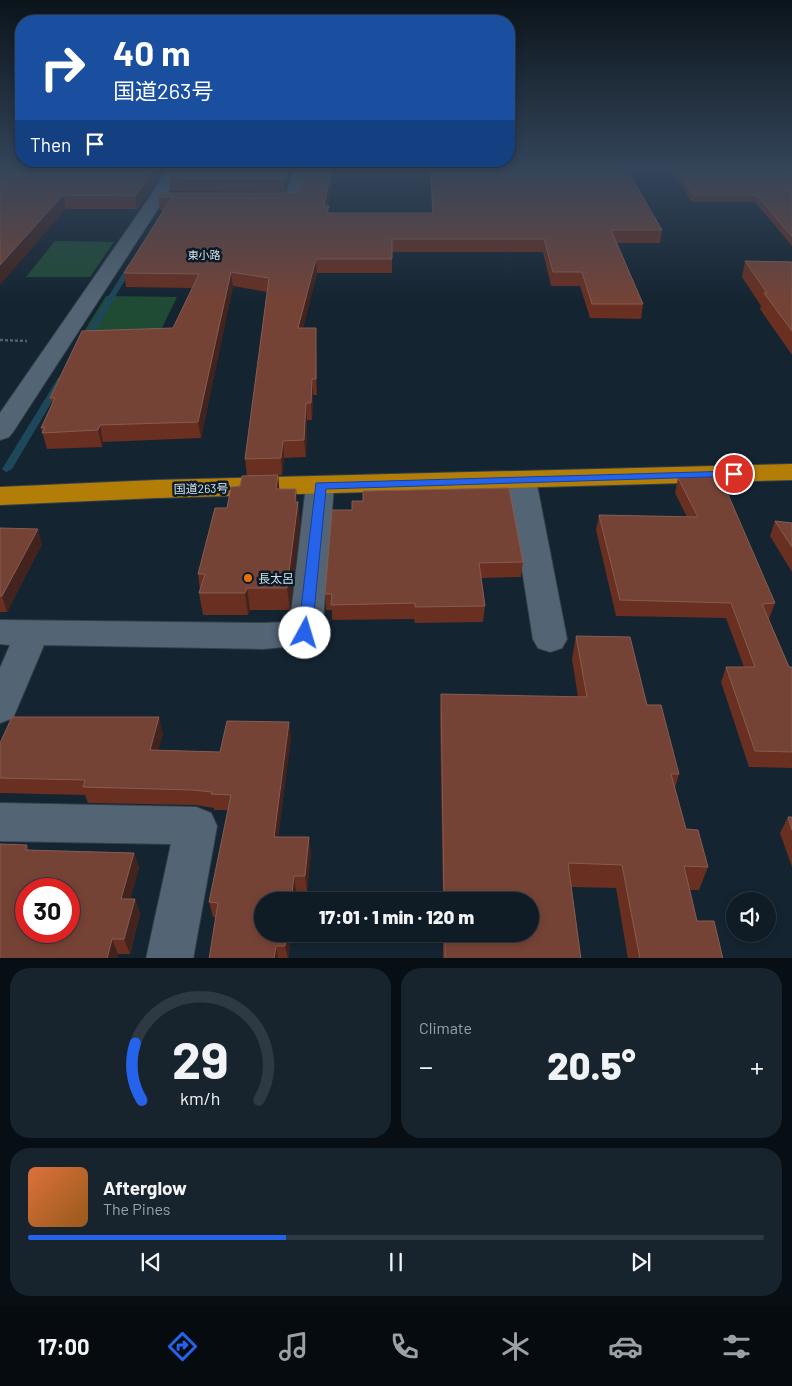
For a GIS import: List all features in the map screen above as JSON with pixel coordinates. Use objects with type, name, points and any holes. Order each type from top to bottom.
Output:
[{"type":"highway","name":"国道263号","points":[[0,496],[156,489],[792,472]]},
{"type":"street","points":[[0,432],[155,213]]},
{"type":"street","points":[[522,480],[550,639]]},
{"type":"street","points":[[0,708],[16,632],[263,636],[305,633],[320,486]]},
{"type":"street","points":[[0,822],[196,826],[170,958]]},
{"type":"green space","points":[[55,241],[114,242],[90,277],[26,277]]},
{"type":"green space","points":[[106,296],[177,297],[158,336],[80,338]]},
{"type":"building","points":[[0,213],[47,213],[0,265]]},
{"type":"building","points":[[162,213],[652,213],[662,230],[611,230],[643,304],[592,304],[582,272],[553,272],[544,239],[392,239],[392,259],[316,259],[298,328],[316,328],[316,379],[312,379],[311,403],[306,403],[304,440],[283,441],[281,458],[245,459],[269,278],[231,272],[198,422],[100,425],[98,430],[42,433],[45,427],[41,428],[55,398],[50,398],[82,331],[173,328],[199,274],[124,273]]},
{"type":"building","points":[[772,213],[792,213],[792,237]]},
{"type":"building","points":[[745,261],[792,262],[792,331],[764,293],[767,293]]},
{"type":"building","name":"長太呂","points":[[278,475],[276,489],[296,489],[295,502],[298,502],[287,588],[247,588],[245,593],[199,593],[205,574],[198,574],[215,508],[227,508],[231,487],[240,486],[242,476]]},
{"type":"building","points":[[720,476],[775,603],[762,604],[789,667],[792,667],[792,752],[755,751],[726,667],[755,667],[731,603],[620,600],[599,515],[698,517],[678,478]]},
{"type":"building","points":[[509,488],[523,562],[479,563],[485,606],[415,607],[415,603],[331,605],[332,594],[325,594],[332,510],[352,510],[352,501],[363,501],[363,491]]},
{"type":"building","points":[[775,521],[792,523],[792,547]]},
{"type":"building","points":[[0,528],[38,529],[2,596],[0,596]]},
{"type":"building","points":[[576,636],[630,637],[647,705],[661,705],[679,774],[671,774],[686,829],[698,830],[708,867],[684,866],[697,921],[714,921],[723,958],[640,958],[622,865],[568,863],[581,958],[445,958],[445,942],[539,942],[539,892],[444,892],[441,694],[587,697]]},
{"type":"building","points":[[12,717],[159,717],[150,750],[220,752],[227,721],[289,722],[274,837],[309,837],[305,876],[294,876],[292,892],[254,892],[254,942],[286,942],[285,946],[276,946],[274,958],[209,958],[218,903],[209,902],[231,795],[211,794],[212,792],[192,790],[83,787],[85,780],[0,778],[0,743]]},
{"type":"building","points":[[788,817],[792,817],[792,830]]},
{"type":"building","points":[[0,844],[27,845],[25,850],[134,853],[121,899],[135,899],[124,939],[112,939],[107,958],[0,958]]},
{"type":"waterway","points":[[84,342],[131,265]]},
{"type":"waterway","points":[[7,469],[62,378]]},
{"type":"place","name":"長太呂","points":[[248,578]]},
{"type":"district","name":"東小路","points":[[204,254]]},
{"type":"route","points":[[305,633],[320,486],[734,474]]}]
